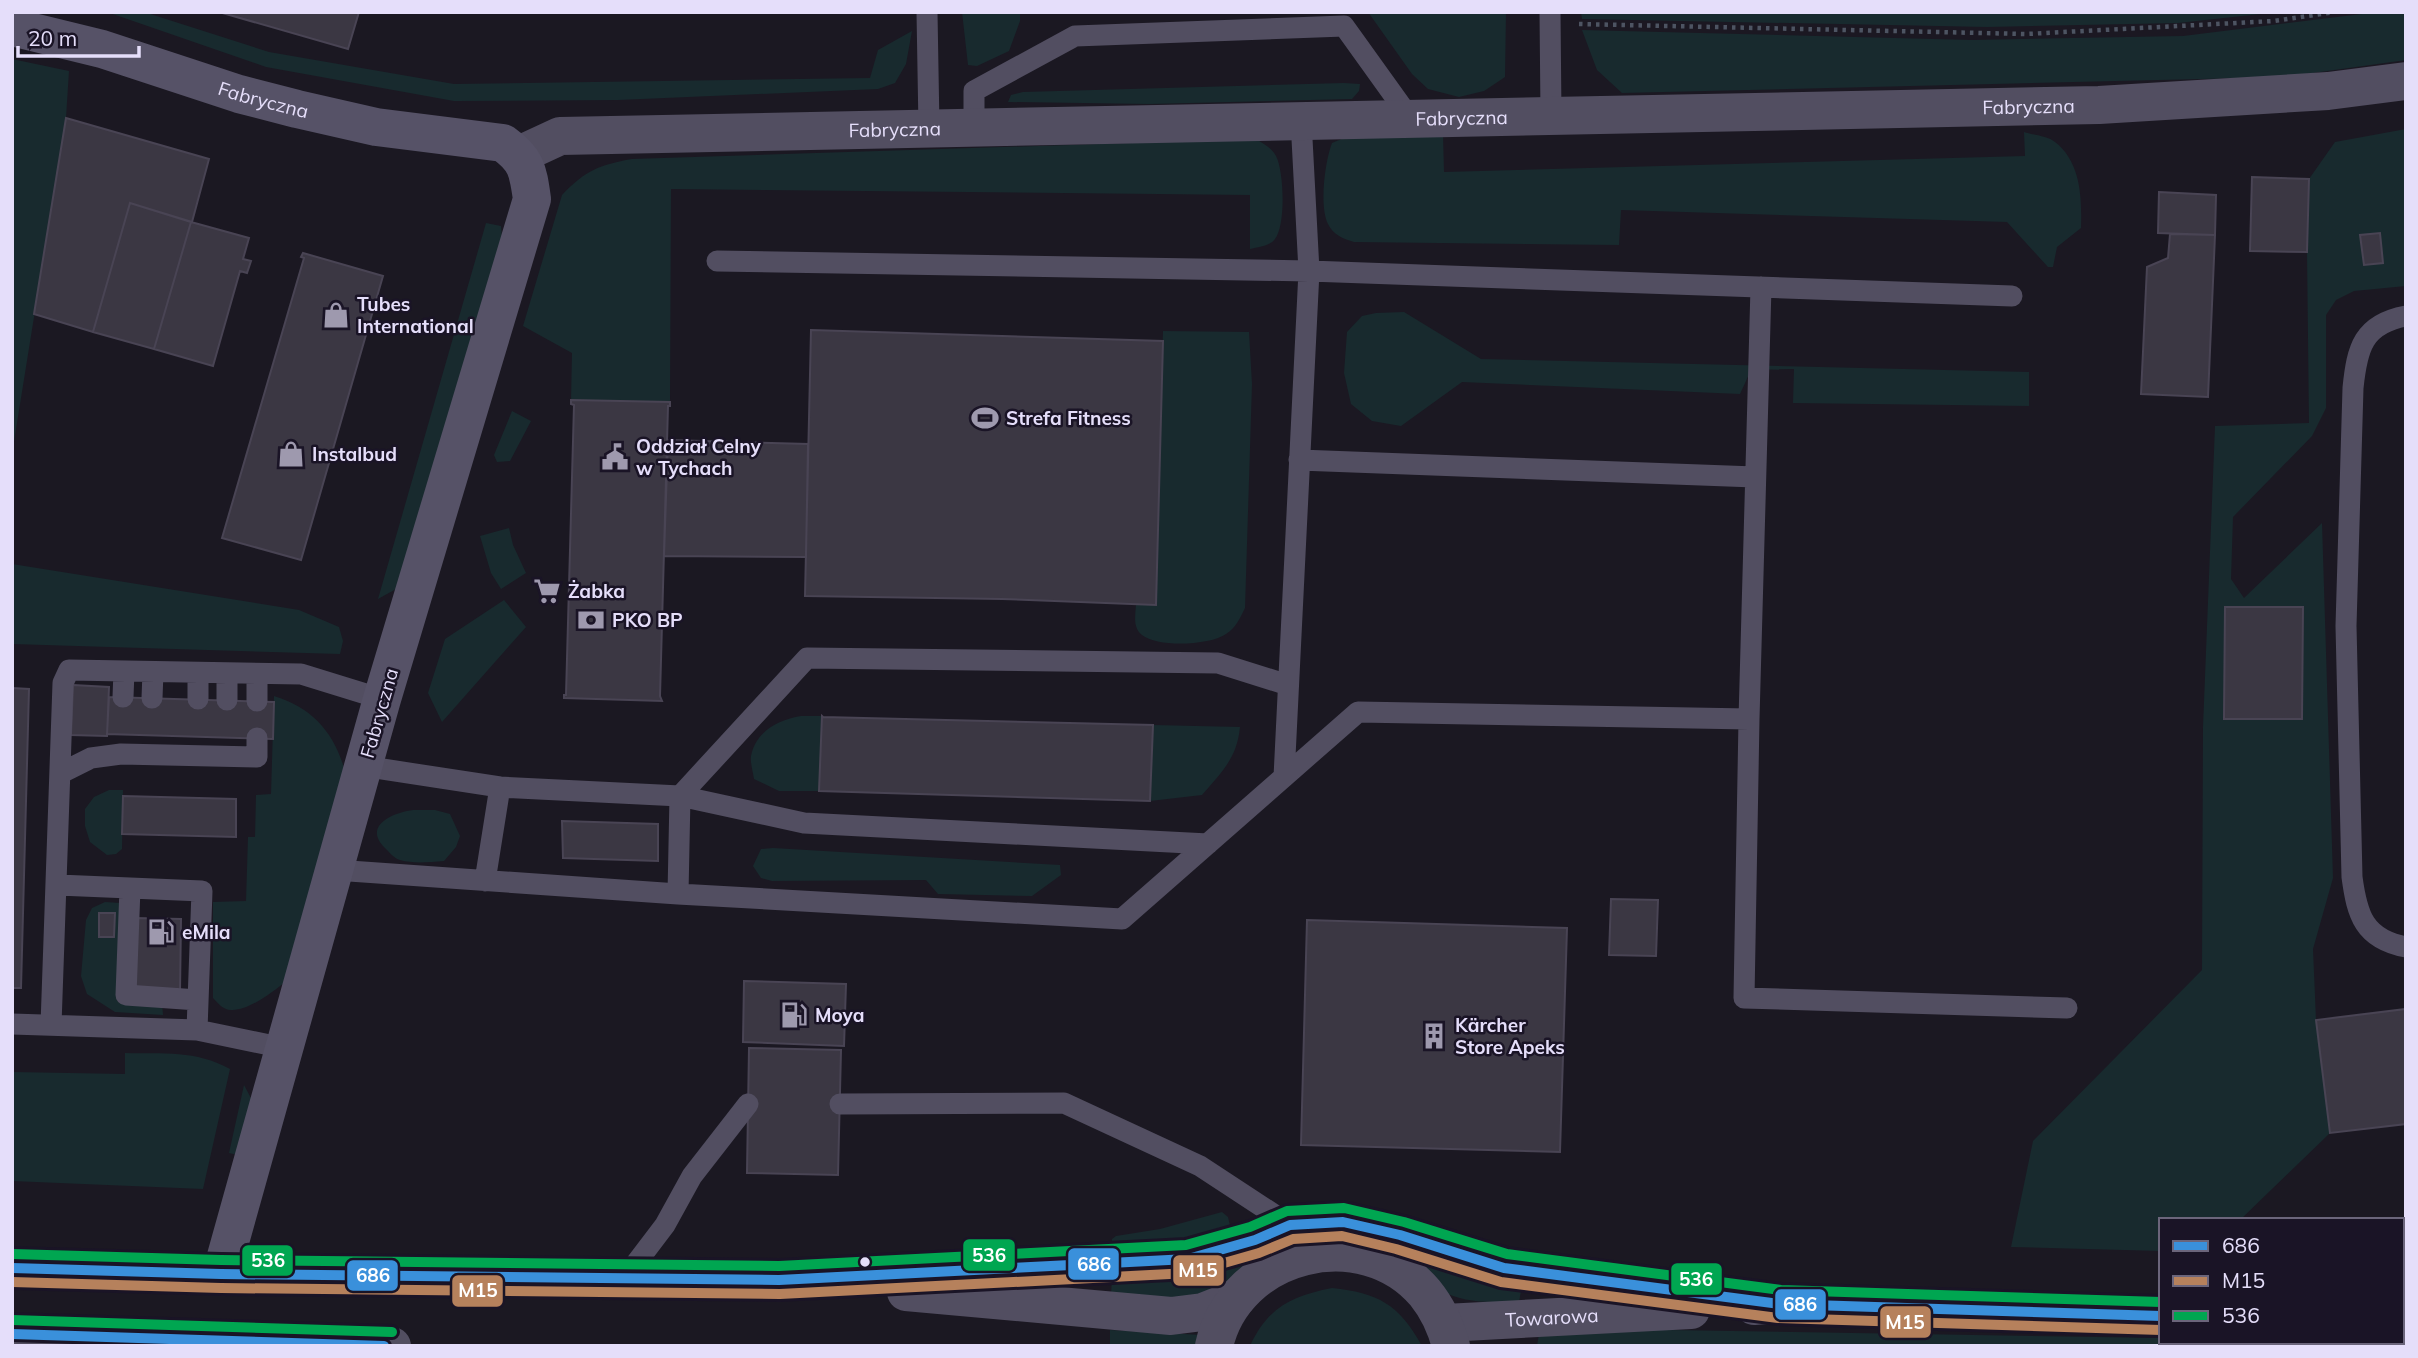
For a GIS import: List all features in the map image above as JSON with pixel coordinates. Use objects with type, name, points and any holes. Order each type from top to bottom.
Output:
[{"type":"main road","name":"Fabryczna","points":[[12,27],[102,49],[239,94],[297,109],[376,127],[503,143],[519,155],[529,175],[533,199],[382,699],[220,1274]]},
{"type":"main road","points":[[12,1268],[220,1274]]},
{"type":"street","name":"Fabryczna","points":[[519,155],[560,136],[2099,105],[2328,91],[2406,81]]},
{"type":"street","points":[[220,1274],[779,1280],[1188,1259],[1255,1240],[1290,1225],[1343,1222],[1400,1235],[1504,1268],[1780,1304]]},
{"type":"street","points":[[1214,1346],[1217,1333],[1236,1299],[1262,1274],[1294,1258],[1329,1252],[1365,1256],[1398,1270],[1425,1293],[1448,1334]]},
{"type":"street","points":[[779,1280],[1171,1315],[1203,1312],[1236,1299]]},
{"type":"street","name":"Towarowa","points":[[1448,1334],[1780,1304],[2159,1316]]},
{"type":"street","points":[[12,1334],[392,1346]]},
{"type":"lane","points":[[927,12],[929,128]]},
{"type":"lane","points":[[1550,18],[1551,115]]},
{"type":"lane","points":[[974,127],[974,91],[1075,36],[1344,26],[1410,118]]},
{"type":"lane","points":[[1284,778],[1309,271],[1301,120]]},
{"type":"lane","points":[[717,261],[1309,271],[2012,296]]},
{"type":"lane","points":[[1761,287],[1748,719],[1744,998],[2067,1008]]},
{"type":"lane","points":[[2406,316],[2385,320],[2366,337],[2356,361],[2346,626],[2352,877],[2356,903],[2364,924],[2381,940],[2406,947]]},
{"type":"lane","points":[[1299,460],[1755,477]]},
{"type":"lane","points":[[678,894],[680,796],[807,658],[1218,663],[1288,685]]},
{"type":"lane","points":[[51,1025],[63,683],[69,670],[301,674],[382,699]]},
{"type":"lane","points":[[123,697],[124,671]]},
{"type":"lane","points":[[152,698],[153,672]]},
{"type":"lane","points":[[198,673],[198,699]]},
{"type":"lane","points":[[227,673],[227,700]]},
{"type":"lane","points":[[257,674],[257,701]]},
{"type":"lane","points":[[335,870],[678,894],[1122,919],[1358,712],[1748,719]]},
{"type":"lane","points":[[61,773],[122,744],[227,747],[257,757],[257,738]]},
{"type":"lane","points":[[363,766],[500,787],[680,796],[804,823],[1208,844]]},
{"type":"lane","points":[[485,881],[500,787]]},
{"type":"lane","points":[[58,885],[202,891],[197,1030]]},
{"type":"lane","points":[[130,888],[126,995],[198,1000]]},
{"type":"lane","points":[[12,1024],[197,1030],[284,1048]]},
{"type":"lane","points":[[840,1104],[1064,1103],[1200,1166],[1290,1225]]},
{"type":"lane","points":[[624,1279],[665,1225],[691,1176],[748,1104]]},
{"type":"path","points":[[1550,18],[2025,34],[2274,21],[2334,12]]},
{"type":"shaded area","points":[[107,12],[144,12],[269,52],[454,84],[870,78],[878,50],[912,31],[906,64],[895,83],[878,89],[618,100],[454,101],[266,67]]},
{"type":"shaded area","points":[[962,12],[1020,12],[1020,21],[1009,51],[977,66],[968,65]]},
{"type":"shaded area","points":[[1368,12],[1506,12],[1505,77],[1484,91],[1459,97],[1428,89],[1412,74]]},
{"type":"shaded area","points":[[1581,12],[2279,12],[2178,23],[1987,27],[1582,19]]},
{"type":"shaded area","points":[[2378,12],[2406,12],[2406,60],[2285,77],[1622,93],[1597,70],[1582,30],[1972,40],[2183,36]]},
{"type":"shaded area","points":[[12,59],[69,71],[66,118],[12,454]]},
{"type":"shaded area","points":[[1360,84],[1359,91],[1352,99],[1149,104],[1008,102],[1011,95],[1023,92]]},
{"type":"shaded area","points":[[2406,129],[2406,286],[2354,291],[2336,300],[2326,315],[2326,408],[2312,436],[2233,517],[2231,579],[2244,598],[2322,523],[2333,878],[2313,949],[2316,1020],[2330,1133],[2242,1218],[2159,1218],[2159,1251],[2011,1247],[2033,1141],[2202,970],[2203,727],[2215,426],[2309,423],[2309,179],[2335,142]]},
{"type":"shaded area","points":[[2024,132],[2052,140],[2064,150],[2078,181],[2081,228],[2057,247],[2053,267],[2048,267],[2007,222],[1621,210],[1619,245],[1354,242],[1333,231],[1325,216],[1324,183],[1329,151],[1332,143],[1344,138],[1443,134],[1444,172],[2025,156]]},
{"type":"shaded area","points":[[1255,139],[1270,148],[1276,156],[1281,173],[1283,198],[1281,222],[1275,239],[1267,245],[1250,249],[1250,195],[671,189],[670,402],[571,400],[572,353],[523,326],[562,195],[586,174],[611,164],[632,159]]},
{"type":"shaded area","points":[[486,223],[501,226],[502,237],[396,589],[378,599]]},
{"type":"shaded area","points":[[1404,312],[1481,359],[2029,372],[2029,406],[1793,403],[1794,369],[1751,370],[1740,394],[1462,382],[1401,426],[1372,421],[1351,404],[1344,373],[1347,332],[1362,316]]},
{"type":"shaded area","points":[[1163,331],[1249,332],[1252,384],[1245,608],[1229,632],[1219,638],[1197,643],[1160,642],[1150,639],[1139,632],[1135,622],[1136,605],[1156,605]]},
{"type":"shaded area","points":[[512,411],[531,421],[510,461],[497,462],[494,455]]},
{"type":"shaded area","points":[[509,528],[513,545],[526,573],[501,589],[491,573],[480,536]]},
{"type":"shaded area","points":[[12,564],[299,610],[339,627],[343,641],[340,654],[12,644]]},
{"type":"shaded area","points":[[504,600],[526,627],[442,722],[428,693],[445,639]]},
{"type":"shaded area","points":[[274,696],[301,708],[321,725],[336,747],[346,775],[285,982],[252,1004],[228,1010],[213,998],[213,902],[246,901],[248,837],[255,837],[256,795],[271,794]]},
{"type":"shaded area","points":[[801,716],[822,716],[819,791],[779,791],[754,779],[751,756],[763,733],[784,720]]},
{"type":"shaded area","points":[[1153,725],[1240,727],[1232,756],[1202,795],[1150,801]]},
{"type":"shaded area","points":[[109,790],[123,790],[122,849],[116,854],[107,855],[90,842],[85,826],[85,809],[94,797]]},
{"type":"shaded area","points":[[413,810],[435,810],[450,814],[460,836],[456,847],[444,861],[400,860],[380,842],[377,834],[382,822],[396,814]]},
{"type":"shaded area","points":[[761,849],[1060,865],[1061,875],[1032,896],[938,894],[926,880],[772,881],[761,878],[753,866]]},
{"type":"shaded area","points":[[105,902],[120,903],[162,1003],[163,1015],[115,1012],[87,994],[81,976],[86,920],[92,908]]},
{"type":"shaded area","points":[[125,1053],[192,1056],[230,1069],[203,1189],[12,1181],[12,1072],[125,1074]]},
{"type":"shaded area","points":[[244,1085],[252,1100],[242,1156],[229,1153]]},
{"type":"shaded area","points":[[1222,1212],[1228,1217],[1231,1230],[1190,1240],[1112,1244],[1112,1239],[1116,1236],[1160,1229]]},
{"type":"shaded area","points":[[1347,1235],[1377,1240],[1454,1272],[1522,1285],[1519,1302],[1482,1302],[1455,1297],[1443,1291],[1409,1261],[1390,1250],[1357,1242],[1334,1241],[1286,1249],[1265,1259],[1227,1288],[1204,1298],[1177,1301],[1111,1295],[1112,1278],[1211,1273],[1239,1265],[1292,1242]]},
{"type":"shaded area","points":[[1332,1288],[1362,1293],[1386,1303],[1405,1320],[1422,1346],[1250,1346],[1265,1322],[1283,1305],[1305,1295]]},
{"type":"shaded area","points":[[1540,1328],[2159,1338],[2159,1344],[2406,1343],[2406,1346],[1537,1346]]},
{"type":"shaded area","points":[[1110,1330],[1202,1335],[1199,1346],[1110,1346]]},
{"type":"building","points":[[219,12],[359,12],[348,49]]},
{"type":"building","points":[[66,118],[209,159],[192,222],[130,203],[93,332],[34,314]]},
{"type":"building","points":[[2252,177],[2309,179],[2307,252],[2250,251]]},
{"type":"building","points":[[2159,192],[2216,195],[2215,235],[2158,233]]},
{"type":"building","points":[[130,203],[191,222],[154,349],[93,332]]},
{"type":"building","points":[[191,222],[249,238],[243,259],[251,261],[247,273],[240,271],[213,366],[154,349]]},
{"type":"building","points":[[2380,233],[2383,263],[2364,265],[2360,235]]},
{"type":"building","points":[[2170,234],[2215,235],[2208,397],[2141,394],[2147,267],[2168,258]]},
{"type":"building","points":[[303,253],[383,276],[301,560],[222,538],[304,258],[301,257]]},
{"type":"building","points":[[811,330],[1163,341],[1156,605],[805,596]]},
{"type":"building","points":[[571,400],[670,402],[660,696],[662,701],[564,698],[574,405]]},
{"type":"building","points":[[668,440],[808,444],[806,557],[664,556]]},
{"type":"building","points":[[2225,607],[2303,607],[2302,719],[2224,719]]},
{"type":"building","points":[[73,685],[109,687],[107,736],[71,735]]},
{"type":"building","points":[[12,688],[29,689],[21,988],[12,988]]},
{"type":"building","points":[[109,697],[274,702],[273,739],[107,734]]},
{"type":"building","points":[[822,716],[1153,725],[1150,801],[819,791]]},
{"type":"building","points":[[123,796],[236,799],[236,837],[122,834]]},
{"type":"building","points":[[562,821],[658,824],[658,861],[563,858]]},
{"type":"building","points":[[1611,899],[1658,900],[1656,956],[1609,955]]},
{"type":"building","points":[[99,913],[115,913],[114,937],[99,937]]},
{"type":"building","points":[[135,918],[181,919],[180,992],[135,991]]},
{"type":"building","name":"Kärcher Store Apeks","points":[[1307,920],[1567,928],[1560,1152],[1301,1145]]},
{"type":"building","points":[[744,981],[846,984],[844,1046],[743,1042]]},
{"type":"building","points":[[2406,1009],[2406,1124],[2330,1133],[2316,1020]]},
{"type":"building","points":[[749,1048],[841,1050],[838,1175],[747,1173]]},
{"type":"transit line","name":"536","points":[[12,1254],[221,1260],[779,1266],[1186,1245],[1250,1227],[1287,1211],[1344,1208],[1404,1222],[1507,1254],[1781,1290],[2159,1302]]},
{"type":"transit line","name":"686","points":[[12,1268],[221,1274],[779,1280],[1188,1259],[1255,1240],[1290,1225],[1343,1222],[1400,1235],[1504,1268],[1780,1304],[2159,1316]]},
{"type":"transit line","name":"M15","points":[[12,1282],[221,1288],[780,1294],[1189,1273],[1259,1253],[1293,1239],[1342,1236],[1396,1249],[1501,1282],[1778,1318],[2159,1330]]},
{"type":"transit line","name":"536","points":[[12,1320],[392,1332]]},
{"type":"transit line","name":"686","points":[[12,1334],[384,1346]]},
{"type":"place","name":"Tubes International","points":[[336,315]]},
{"type":"place","name":"Strefa Fitness","points":[[985,418]]},
{"type":"place","name":"Instalbud","points":[[291,454]]},
{"type":"place","name":"Oddział Celny w Tychach","points":[[615,457]]},
{"type":"place","name":"Żabka","points":[[547,591]]},
{"type":"place","name":"PKO BP","points":[[591,620]]},
{"type":"place","name":"eMila","points":[[161,932]]},
{"type":"place","name":"Moya","points":[[794,1015]]},
{"type":"place","name":"Kärcher Store Apeks","points":[[1434,1036]]}]
